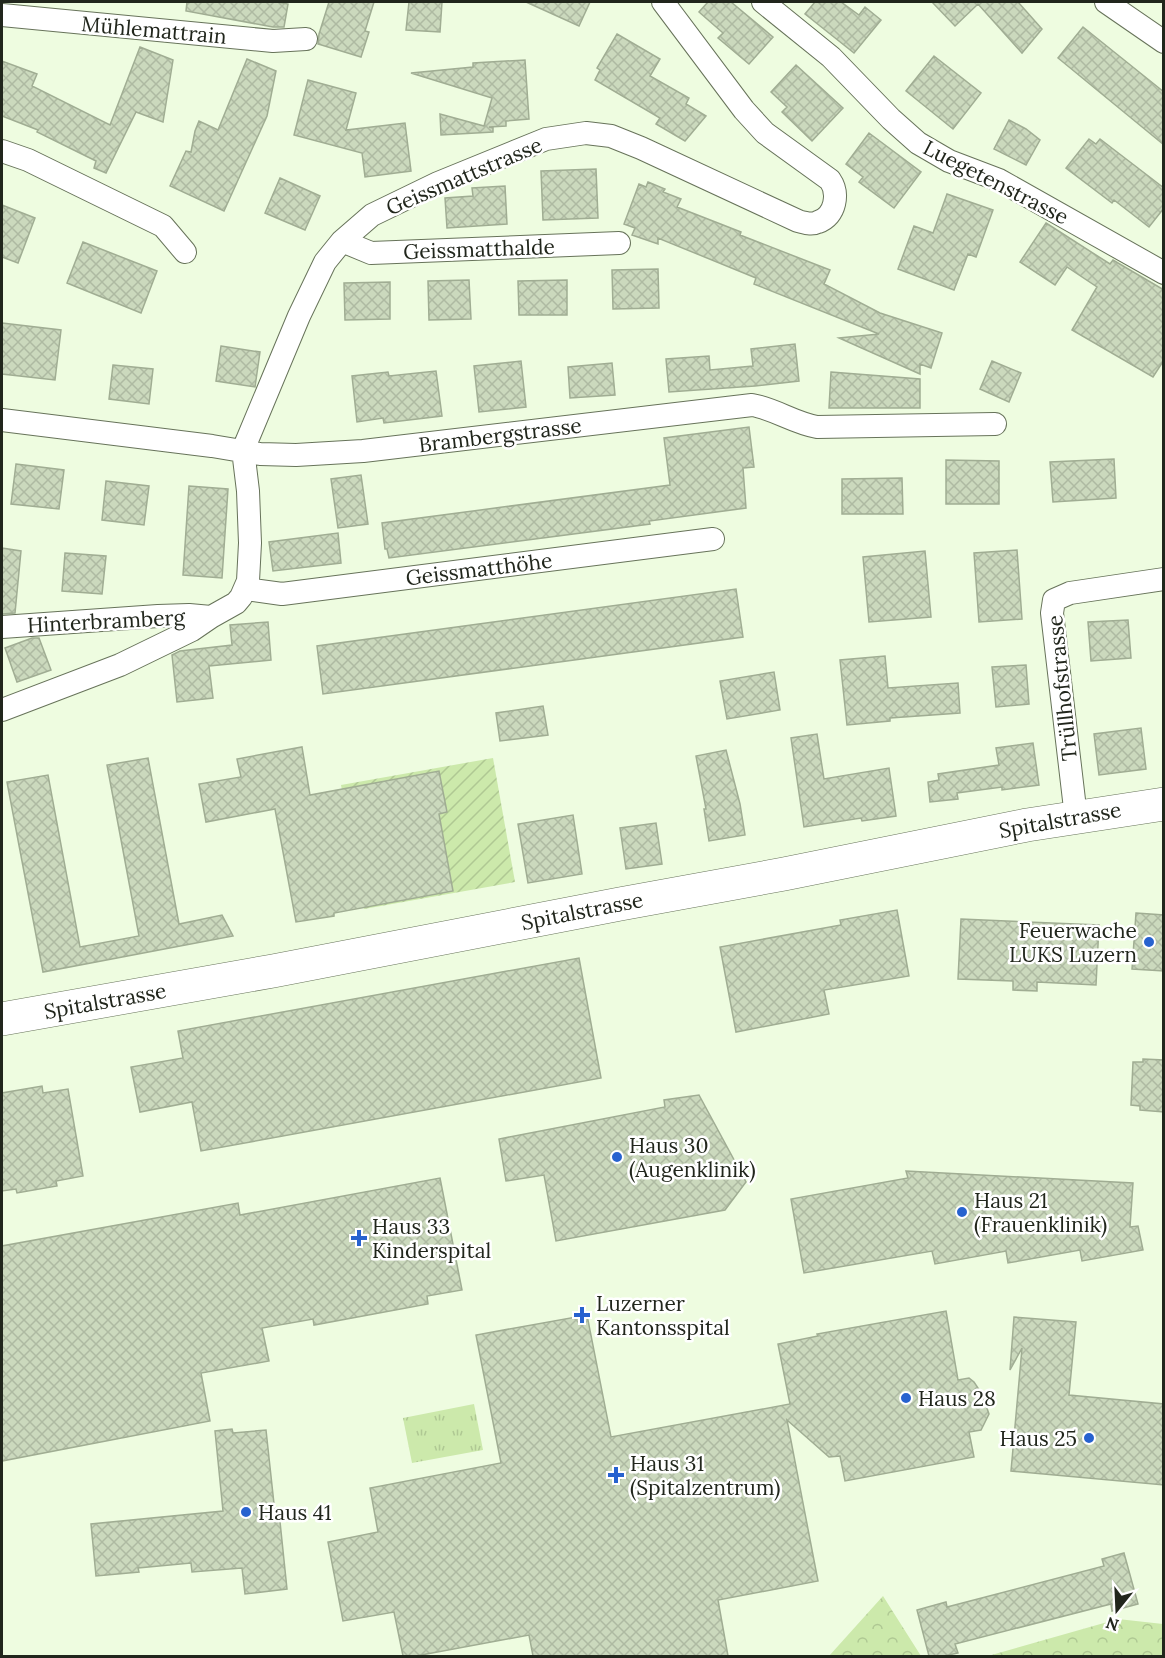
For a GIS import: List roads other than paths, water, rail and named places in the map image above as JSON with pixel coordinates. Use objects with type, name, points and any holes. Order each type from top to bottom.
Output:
[{"type":"main road","name":"Spitalstrasse","points":[[2,1019],[273,971],[784,874],[1027,825],[1164,804]]},
{"type":"street","name":"Geissmattstrasse","points":[[246,589],[250,543],[248,491],[243,450],[299,316],[325,262],[342,241],[372,215],[438,183],[546,139],[586,133],[611,136],[641,148],[798,221],[809,224],[828,217],[836,195],[835,187],[830,180],[765,133],[744,110],[663,2]]},
{"type":"street","name":"Luegetenstrasse","points":[[763,2],[831,57],[891,119],[918,143],[949,160],[999,180],[1164,273]]},
{"type":"street","points":[[1106,2],[1164,42]]},
{"type":"street","name":"Mühlemattrain","points":[[2,15],[273,41],[306,39]]},
{"type":"street","points":[[2,151],[28,160],[163,226],[185,252]]},
{"type":"street","name":"Geissmatthalde","points":[[342,241],[371,253],[619,243]]},
{"type":"street","name":"Brambergstrasse","points":[[2,420],[280,455],[363,452],[752,405],[766,407],[800,424],[817,427],[995,424]]},
{"type":"street","name":"Geissmatthöhe","points":[[246,589],[282,594],[712,539]]},
{"type":"street","name":"Trüllhofstrasse","points":[[1076,817],[1052,613],[1054,600],[1070,593],[1164,579]]},
{"type":"street","points":[[2,710],[120,665],[192,630],[236,603],[246,589]]},
{"type":"street","name":"Hinterbramberg","points":[[2,627],[158,616],[211,617]]},
{"type":"place","name":"Feuerwache LUKS Luzern","points":[[1149,942]]},
{"type":"place","name":"Haus 30 (Augenklinik)","points":[[617,1157]]},
{"type":"place","name":"Haus 21 (Frauenklinik)","points":[[962,1212]]},
{"type":"place","name":"Haus 33 Kinderspital","points":[[359,1238]]},
{"type":"place","name":"Luzerner Kantonsspital","points":[[582,1315]]},
{"type":"place","name":"Haus 28","points":[[906,1398]]},
{"type":"place","name":"Haus 25","points":[[1089,1438]]},
{"type":"place","name":"Haus 31 (Spitalzentrum)","points":[[616,1475]]},
{"type":"place","name":"Haus 41","points":[[246,1512]]}]
